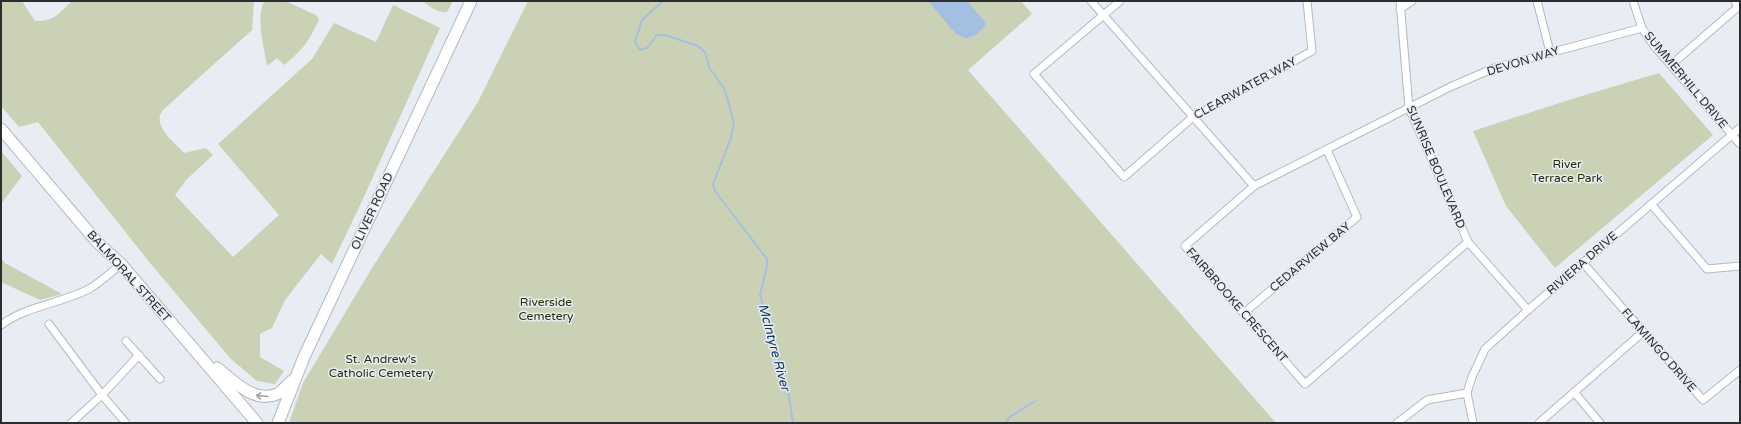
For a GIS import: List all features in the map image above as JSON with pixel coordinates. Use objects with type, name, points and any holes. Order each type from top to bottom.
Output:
[{"type":"main road","name":"OLIVER ROAD","points":[[278,423],[295,378],[471,1]]},
{"type":"main road","name":"BALMORAL STREET","points":[[1,129],[98,243],[121,264],[202,357],[256,423]]},
{"type":"main road","points":[[202,357],[251,394],[260,396],[278,394],[295,378]]},
{"type":"street","points":[[1091,1],[1254,186]]},
{"type":"street","points":[[1104,16],[1120,1]]},
{"type":"street","name":"CLEARWATER WAY","points":[[1104,16],[1034,74],[1124,176],[1193,117],[1312,51],[1307,1]]},
{"type":"street","name":"SUNRISE BOULEVARD","points":[[1400,1],[1409,108],[1468,242],[1528,310]]},
{"type":"street","points":[[1400,9],[1412,1]]},
{"type":"street","points":[[1537,1],[1550,52]]},
{"type":"street","name":"SUMMERHILL DRIVE","points":[[1633,1],[1642,28],[1654,46],[1732,135]]},
{"type":"street","points":[[1671,65],[1738,7],[1736,1]]},
{"type":"street","name":"DEVON WAY","points":[[1409,108],[1450,87],[1494,68],[1642,28]]},
{"type":"street","name":"FAIRBROOKE CRESCENT","points":[[1409,108],[1254,186],[1185,246],[1305,384],[1468,242]]},
{"type":"street","name":"RIVIERA DRIVE","points":[[1473,423],[1467,393],[1472,377],[1485,349],[1528,310],[1740,128]]},
{"type":"street","points":[[1732,135],[1740,144]]},
{"type":"street","name":"CEDARVIEW BAY","points":[[1244,313],[1357,217],[1327,150]]},
{"type":"street","points":[[1651,204],[1707,269],[1740,266]]},
{"type":"street","name":"FLAMINGO DRIVE","points":[[1584,263],[1703,400],[1740,370]]},
{"type":"street","points":[[1,325],[36,306],[70,297],[88,290],[121,264]]},
{"type":"street","points":[[49,324],[102,395],[126,423]]},
{"type":"street","points":[[1539,423],[1643,332]]},
{"type":"street","points":[[126,342],[160,378]]},
{"type":"street","points":[[71,423],[102,395],[138,355]]},
{"type":"street","points":[[1574,392],[1600,423]]},
{"type":"street","points":[[1397,423],[1427,400],[1467,393]]},
{"type":"green space","points":[[1,1],[22,1],[35,21],[42,21],[55,16],[72,1],[254,1],[252,30],[163,110],[160,116],[160,122],[165,133],[184,153],[206,148],[213,155],[187,179],[175,195],[233,257],[279,215],[218,144],[312,59],[334,23],[376,42],[393,5],[440,28],[332,264],[321,254],[285,300],[272,328],[260,334],[260,357],[284,371],[275,384],[257,381],[231,359],[150,263],[38,122],[19,127],[1,106]]},
{"type":"green space","points":[[264,1],[285,1],[316,15],[319,19],[305,45],[284,65],[277,58],[267,66],[261,25]]},
{"type":"green space","points":[[423,1],[453,1],[447,12],[440,12]]},
{"type":"green space","points":[[528,1],[1021,1],[1032,14],[968,70],[1276,423],[289,423],[303,383],[372,268],[478,102]]},
{"type":"green space","name":"River Terrace Park","points":[[1659,73],[1713,135],[1555,268],[1506,206],[1473,131]]},
{"type":"green space","points":[[1,151],[22,176],[1,204]]},
{"type":"green space","points":[[1,258],[5,263],[62,294],[40,300],[1,282]]},
{"type":"water","points":[[928,1],[967,1],[985,22],[985,26],[977,34],[966,39],[955,33]]},
{"type":"waterway","name":"McIntyre River","points":[[663,1],[642,20],[635,42],[640,50],[647,48],[657,35],[665,35],[698,46],[705,52],[709,67],[725,90],[734,123],[731,138],[713,184],[715,191],[767,259],[767,266],[760,295],[787,384],[793,423]]},
{"type":"waterway","points":[[1005,423],[1011,416],[1035,401]]},
{"type":"park label","name":"Riverside Cemetery","points":[[546,309]]},
{"type":"park label","name":"St. Andrew's Catholic Cemetery","points":[[381,366]]}]
